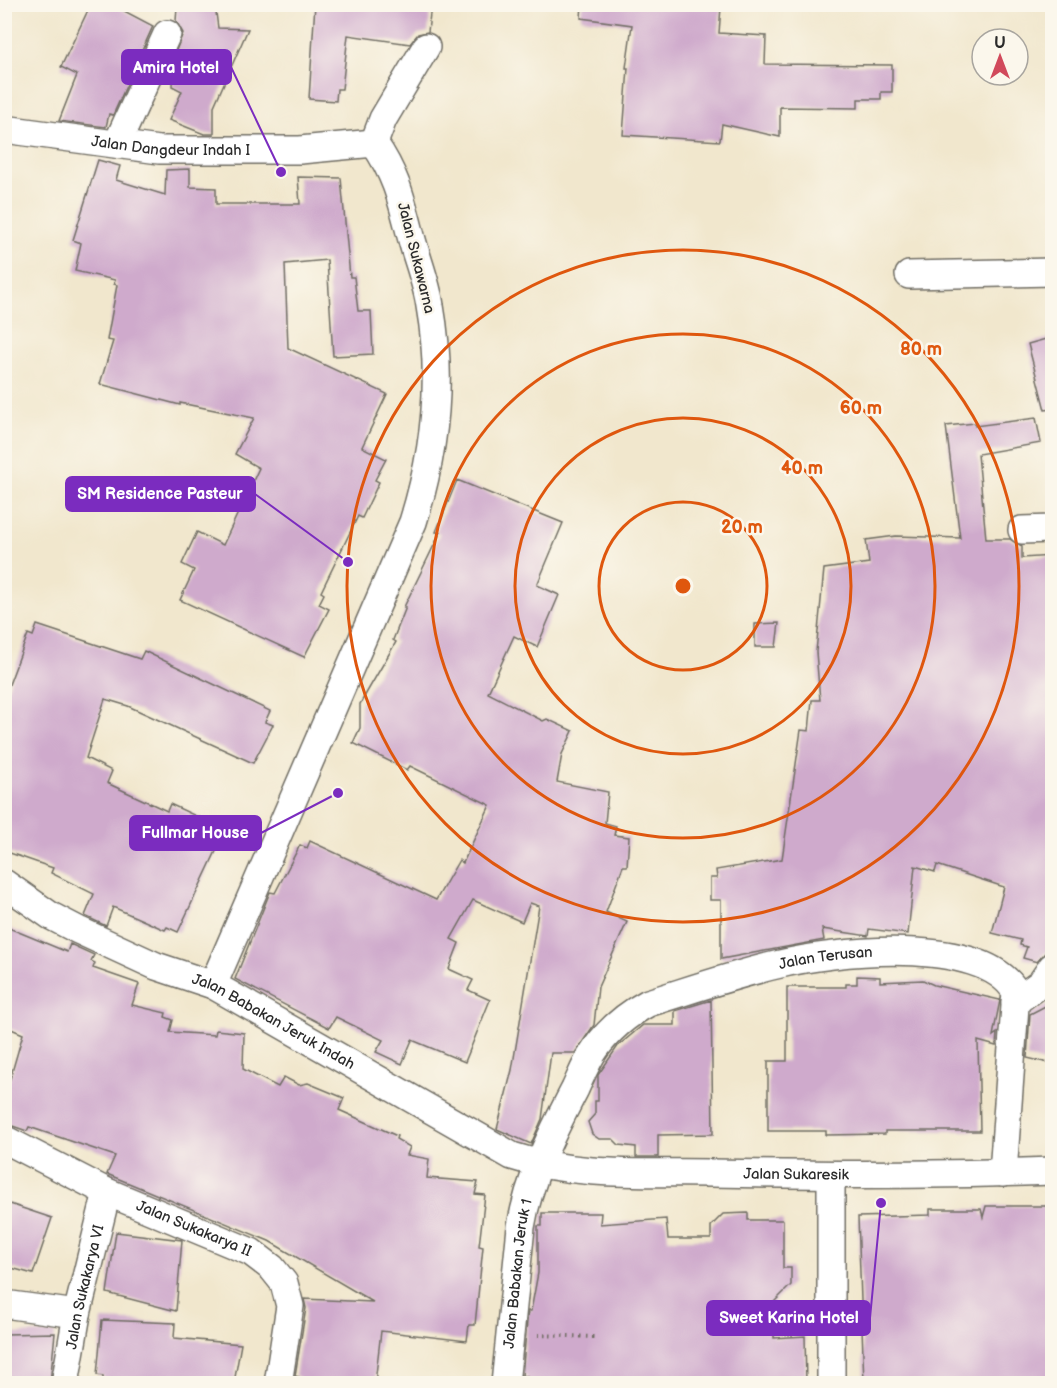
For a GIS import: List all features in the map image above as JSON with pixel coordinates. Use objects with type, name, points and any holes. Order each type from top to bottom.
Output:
[{"type":"street","points":[[117,144],[167,34]]},
{"type":"street","points":[[374,143],[383,119],[426,47]]},
{"type":"street","name":"Jalan Dangdeur Indah I","points":[[4,129],[159,150],[300,150],[374,143]]},
{"type":"street","name":"Jalan Sukawarna","points":[[213,985],[412,522],[424,479],[435,416],[437,359],[430,304],[394,173],[374,143]]},
{"type":"street","points":[[909,275],[1053,272]]},
{"type":"street","points":[[1022,530],[1053,529]]},
{"type":"street","name":"Jalan Babakan Jeruk Indah","points":[[4,883],[51,916],[156,966],[213,985],[512,1156],[539,1165]]},
{"type":"street","name":"Jalan Terusan","points":[[539,1165],[596,1048],[630,1013],[648,1003],[777,964],[848,954],[894,952],[950,956],[977,963],[1008,979],[1016,992],[1016,1002]]},
{"type":"street","points":[[1003,1173],[1016,1002],[1041,983],[1053,967]]},
{"type":"street","name":"Jalan Sukakarya II","points":[[4,1139],[107,1192],[251,1252],[272,1268],[284,1283],[290,1306],[278,1383]]},
{"type":"street","name":"Jalan Sukaresik","points":[[539,1165],[587,1171],[831,1175],[1053,1171]]},
{"type":"street","name":"Jalan Babakan Jeruk 1","points":[[505,1383],[524,1207],[539,1165]]},
{"type":"street","points":[[831,1175],[831,1383]]},
{"type":"street","name":"Jalan Sukakarya VI","points":[[65,1383],[77,1314],[107,1192]]},
{"type":"street","points":[[4,1304],[77,1314]]},
{"type":"path","points":[[510,1333],[595,1337]]},
{"type":"building","points":[[91,4],[111,4],[153,26],[113,115],[109,114],[106,127],[59,121],[77,75],[61,67]]},
{"type":"building","points":[[315,4],[431,4],[428,32],[418,34],[410,44],[348,35],[342,89],[337,89],[336,101],[309,99]]},
{"type":"building","points":[[582,4],[700,4],[721,7],[719,33],[766,36],[765,64],[892,65],[892,92],[881,92],[881,99],[858,99],[858,108],[780,107],[780,137],[722,124],[720,141],[623,135],[628,68],[626,68],[632,25],[581,18]]},
{"type":"building","points":[[215,5],[218,28],[248,29],[214,106],[214,134],[204,134],[169,120],[182,91],[172,86],[173,58],[183,33],[176,21],[177,7]]},
{"type":"building","points":[[98,160],[120,166],[116,180],[165,195],[166,170],[190,169],[190,187],[216,188],[216,204],[300,204],[298,177],[341,178],[350,277],[354,277],[358,311],[371,311],[373,354],[333,356],[327,260],[285,264],[288,348],[387,394],[362,447],[386,459],[375,480],[379,482],[362,518],[358,516],[321,592],[324,594],[319,604],[329,609],[304,657],[180,600],[194,570],[182,564],[197,532],[223,545],[259,468],[235,454],[254,418],[180,403],[180,405],[100,384],[113,341],[107,340],[117,285],[114,284],[115,280],[75,271],[81,243],[73,240]]},
{"type":"building","points":[[1053,337],[1053,409],[1045,410],[1028,344]]},
{"type":"building","points":[[1036,418],[1041,443],[978,454],[986,539],[1010,539],[1022,546],[1022,558],[1053,556],[1053,951],[1045,953],[1037,962],[1023,958],[1027,947],[1020,945],[1021,940],[992,933],[1004,887],[937,865],[935,872],[915,866],[908,934],[869,929],[868,936],[822,929],[824,940],[721,959],[721,900],[710,900],[710,878],[717,878],[716,870],[782,859],[801,730],[809,731],[812,700],[820,700],[816,652],[824,569],[869,563],[866,540],[896,536],[960,538],[946,426],[975,423],[975,426]]},
{"type":"building","points":[[457,480],[563,523],[537,585],[559,595],[537,647],[514,636],[488,693],[543,721],[547,719],[573,731],[562,754],[557,782],[608,792],[605,823],[616,826],[614,835],[629,837],[627,866],[623,866],[606,912],[627,922],[598,987],[594,1025],[575,1053],[551,1053],[542,1119],[531,1144],[497,1129],[512,1070],[539,906],[530,903],[522,922],[473,900],[451,939],[459,943],[449,969],[473,980],[468,990],[490,1000],[465,1062],[412,1040],[402,1064],[376,1052],[383,1040],[336,1017],[329,1028],[235,979],[270,892],[275,893],[300,845],[307,848],[310,841],[436,900],[459,860],[463,863],[490,805],[410,766],[407,770],[353,743],[360,728],[360,704],[396,642],[393,640],[406,607],[404,607],[440,533],[436,532]]},
{"type":"building","points":[[779,623],[776,647],[755,647],[755,624]]},
{"type":"building","points":[[37,625],[140,659],[144,651],[270,711],[265,722],[273,725],[253,763],[128,706],[105,699],[86,758],[112,771],[107,783],[167,811],[170,804],[226,830],[178,932],[167,927],[165,930],[113,907],[106,926],[85,916],[94,894],[51,873],[53,868],[4,851],[4,698],[28,634],[33,636]]},
{"type":"building","points":[[4,926],[67,952],[70,944],[94,955],[91,961],[95,963],[93,968],[139,984],[132,1005],[166,1013],[165,1017],[173,1020],[170,1032],[215,1035],[216,1030],[244,1033],[243,1069],[278,1087],[284,1077],[299,1085],[308,1083],[344,1098],[339,1110],[397,1136],[396,1139],[410,1147],[407,1155],[429,1159],[427,1178],[478,1182],[475,1194],[485,1195],[479,1246],[483,1247],[475,1325],[469,1325],[467,1341],[381,1331],[375,1383],[298,1383],[299,1377],[295,1376],[306,1308],[304,1299],[373,1302],[269,1241],[107,1174],[115,1156],[29,1127],[27,1131],[4,1123],[4,1077],[10,1079],[23,1034],[4,1026]]},
{"type":"building","points":[[857,976],[880,977],[880,982],[923,980],[934,985],[1000,1000],[993,1036],[997,1033],[996,1046],[978,1041],[980,1131],[885,1131],[885,1134],[826,1135],[826,1131],[768,1131],[768,1061],[787,1061],[787,987],[846,987],[846,984],[857,984]]},
{"type":"building","points":[[711,1000],[713,1134],[658,1135],[658,1157],[636,1157],[636,1147],[619,1145],[613,1139],[599,1139],[592,1134],[588,1122],[595,1114],[595,1101],[598,1101],[598,1075],[618,1046],[643,1025],[675,1025],[675,1011]]},
{"type":"building","points":[[1053,1002],[1053,1064],[1027,1058],[1030,1014]]},
{"type":"building","points":[[4,1202],[52,1218],[33,1274],[4,1266]]},
{"type":"building","points":[[986,1206],[1053,1206],[1053,1383],[864,1383],[858,1217],[930,1215],[930,1209],[981,1209],[983,1217]]},
{"type":"building","points":[[542,1213],[601,1213],[600,1224],[666,1219],[668,1239],[711,1239],[711,1226],[723,1214],[748,1213],[748,1220],[783,1220],[783,1268],[791,1268],[791,1285],[774,1302],[774,1338],[805,1336],[806,1383],[676,1383],[626,1380],[625,1383],[525,1383],[527,1376],[522,1376],[528,1311],[531,1311],[538,1273],[538,1226],[542,1226]]},
{"type":"building","points":[[116,1232],[182,1240],[176,1311],[107,1293]]},
{"type":"building","points":[[102,1320],[175,1323],[174,1338],[241,1344],[234,1383],[103,1383],[103,1376],[97,1375]]},
{"type":"building","points":[[55,1333],[50,1383],[4,1383],[4,1334]]},
{"type":"place","name":"Amira Hotel","points":[[281,172]]},
{"type":"place","name":"SM Residence Pasteur","points":[[348,562]]},
{"type":"place","name":"Fullmar House","points":[[338,793]]},
{"type":"place","name":"Sweet Karina Hotel","points":[[881,1203]]}]
